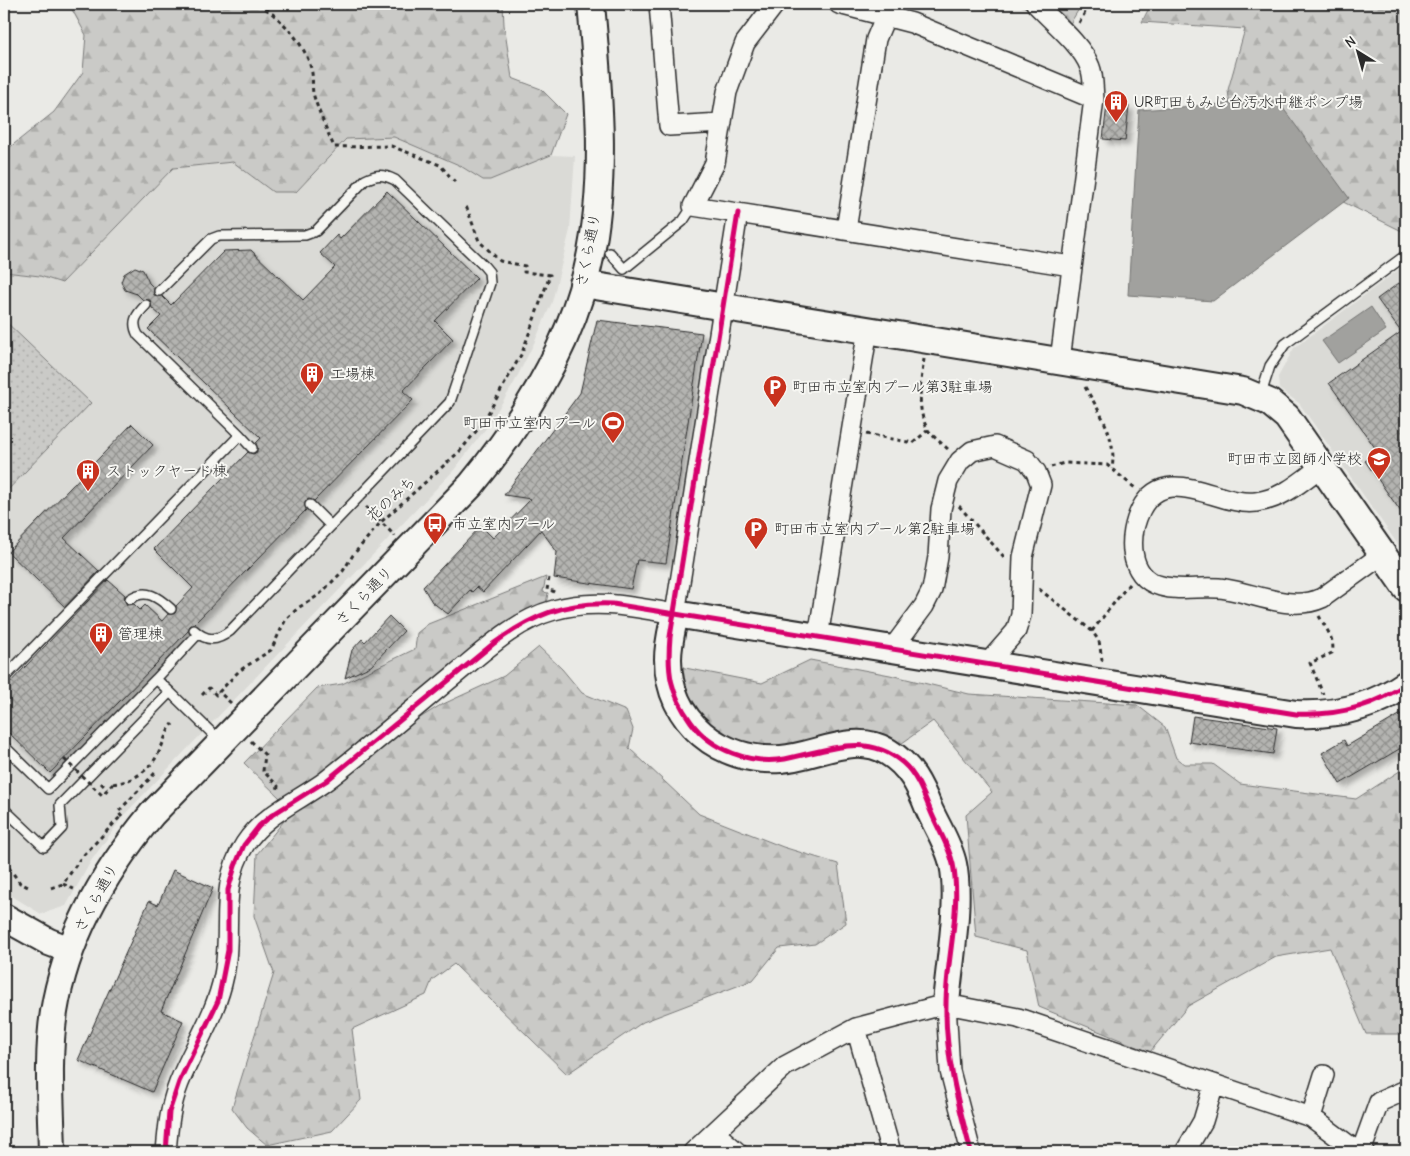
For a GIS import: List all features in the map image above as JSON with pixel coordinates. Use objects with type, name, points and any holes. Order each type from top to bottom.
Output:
[{"type":"street","name":"さくら通り","points":[[52,1152],[50,1083],[54,1020],[70,950],[92,900],[128,842],[221,742],[471,485],[494,457],[520,420],[552,363],[583,284],[594,233],[600,154],[591,4]]},
{"type":"street","points":[[659,4],[669,126],[722,123]]},
{"type":"street","points":[[775,4],[745,43],[727,92],[715,163],[693,206],[1071,266]]},
{"type":"street","points":[[839,4],[912,22],[1094,99]]},
{"type":"street","points":[[1036,4],[1086,59],[1091,68],[1094,99],[1060,360]]},
{"type":"street","points":[[846,230],[876,39],[886,15]]},
{"type":"street","points":[[738,213],[668,660],[672,688],[681,709],[695,727],[713,743],[735,754],[760,759],[783,759],[845,744],[865,745],[886,751],[904,764],[919,784],[953,864],[955,896],[946,1004],[950,1071],[971,1152]]},
{"type":"street","points":[[583,284],[1201,382],[1243,391],[1260,397],[1287,417],[1406,588]]},
{"type":"street","points":[[818,637],[868,329]]},
{"type":"street","points":[[892,649],[924,606],[932,590],[938,557],[941,509],[948,481],[960,460],[972,451],[995,446],[1027,460],[1036,472],[1041,485],[1023,556],[1021,615],[1016,630],[988,664]]},
{"type":"street","points":[[1322,466],[1290,490],[1275,498],[1256,502],[1241,503],[1204,491],[1182,487],[1168,488],[1147,500],[1135,527],[1132,548],[1134,562],[1148,579],[1160,586],[1225,588],[1281,601],[1311,602],[1322,598],[1383,554]]},
{"type":"street","points":[[166,1152],[169,1112],[179,1082],[218,1001],[228,950],[228,890],[234,866],[244,845],[258,826],[326,781],[493,644],[537,616],[554,610],[593,603],[613,604],[1296,714],[1330,713],[1369,705],[1406,684]]},
{"type":"street","points":[[4,917],[35,935],[70,950]]},
{"type":"street","points":[[693,1152],[785,1066],[856,1028],[946,1004],[1018,1018],[1311,1117],[1359,1152],[1379,1102],[1406,1090]]},
{"type":"street","points":[[856,1028],[892,1152]]},
{"type":"street","points":[[1311,1117],[1324,1075]]},
{"type":"street","points":[[1185,1152],[1203,1122],[1214,1084]]},
{"type":"street","points":[[715,1133],[737,1152]]},
{"type":"lane","points":[[4,746],[48,789],[156,679],[196,632],[212,640],[220,638],[230,631],[454,396],[490,283],[489,272],[395,180],[385,175],[375,175],[366,180],[316,231],[306,235],[220,236],[211,239],[159,291]]},
{"type":"lane","points":[[610,253],[624,269],[683,221],[693,206]]},
{"type":"lane","points":[[1260,397],[1270,366],[1285,344],[1406,255]]},
{"type":"lane","points":[[146,305],[134,320],[138,335],[252,448]]},
{"type":"lane","points":[[4,678],[240,435]]},
{"type":"lane","points":[[310,505],[331,526]]},
{"type":"lane","points":[[130,599],[136,594],[155,596],[171,609]]},
{"type":"lane","points":[[156,679],[221,742]]},
{"type":"lane","points":[[4,809],[44,847],[62,828],[60,805],[170,692]]},
{"type":"path","points":[[259,4],[274,14],[291,32],[306,54],[312,73],[313,92],[334,147],[391,146],[440,165],[455,182]]},
{"type":"path","points":[[1079,23],[1090,4]]},
{"type":"path","points":[[921,381],[921,406],[928,430],[960,460]]},
{"type":"path","points":[[1099,410],[1111,435],[1114,454],[1112,469]]},
{"type":"path","points":[[851,432],[913,442],[928,430]]},
{"type":"path","points":[[1036,472],[1064,463],[1107,465],[1147,500]]},
{"type":"path","points":[[374,515],[396,536]]},
{"type":"path","points":[[1092,630],[1140,570]]},
{"type":"path","points":[[1311,602],[1332,641],[1332,654],[1310,663],[1330,713]]},
{"type":"path","points":[[202,695],[209,688],[216,695],[219,692],[233,705]]},
{"type":"path","points":[[64,758],[102,795],[113,784],[131,779],[150,766],[162,746],[165,733],[173,724]]},
{"type":"path","points":[[249,739],[265,755],[263,771],[278,786],[277,794]]},
{"type":"path","points":[[150,766],[161,777]]},
{"type":"path","points":[[51,888],[63,884],[80,859],[123,818],[118,812],[156,772]]},
{"type":"path","points":[[101,783],[107,789]]},
{"type":"path","points":[[4,861],[20,883],[30,888]]},
{"type":"path","points":[[63,884],[77,891]]},
{"type":"shaded area","points":[[1277,100],[1349,198],[1213,301],[1128,295],[1139,110]]},
{"type":"shaded area","points":[[394,137],[459,165],[483,180],[490,180],[551,155],[575,156],[570,230],[552,302],[535,341],[513,385],[487,427],[454,470],[124,815],[91,861],[66,906],[41,914],[4,891],[4,272],[40,276],[62,283],[173,168],[233,162],[273,192],[296,192],[346,139]]},
{"type":"shaded area","name":"町田市立図師小学校","points":[[1406,264],[1406,556],[1299,403],[1279,389],[1278,377],[1294,348]]},
{"type":"shaded area","points":[[1371,307],[1386,330],[1338,363],[1322,341]]},
{"type":"green space","points":[[69,4],[503,4],[504,25],[512,78],[541,89],[566,114],[551,155],[490,180],[483,180],[459,165],[394,137],[346,139],[296,192],[273,192],[233,162],[173,168],[62,283],[40,276],[4,272],[4,152],[54,112],[83,72],[86,35]]},
{"type":"green space","points":[[1018,4],[1082,4],[1068,27]]},
{"type":"green space","points":[[1151,4],[1406,4],[1406,233],[1331,196],[1234,142],[1228,90],[1245,29],[1142,22]]},
{"type":"green space","points":[[4,320],[91,403],[4,494]]},
{"type":"green space","points":[[546,577],[543,592],[548,593],[546,604],[322,773],[281,799],[244,763],[317,688],[342,684],[415,649],[417,633],[428,624]]},
{"type":"green space","points":[[539,647],[562,669],[582,693],[626,711],[633,729],[629,748],[699,814],[783,847],[838,864],[846,923],[815,944],[779,948],[753,980],[643,1022],[567,1074],[454,964],[432,980],[426,995],[352,1029],[361,1100],[332,1131],[267,1145],[247,1128],[232,1108],[274,973],[254,916],[257,854],[288,816],[331,789],[383,741],[439,706],[504,676]]},
{"type":"green space","points":[[810,660],[890,675],[969,694],[1137,705],[1165,727],[1176,758],[1184,764],[1213,764],[1240,784],[1356,799],[1406,767],[1406,1034],[1366,1034],[1330,948],[1276,957],[1188,1006],[1150,1052],[1039,1007],[1027,950],[976,937],[966,815],[992,792],[933,721],[898,746],[771,750],[735,743],[695,712],[684,686],[680,667],[762,683]]},
{"type":"building","name":"UR町田もみじ台汚水中継ポンプ場","points":[[1107,104],[1129,106],[1125,141],[1103,139]]},
{"type":"building","name":"工場棟","points":[[387,191],[477,278],[435,321],[453,339],[403,391],[413,400],[314,501],[309,499],[305,501],[306,510],[190,626],[188,631],[50,773],[4,728],[4,689],[108,580],[125,595],[124,599],[127,605],[134,604],[140,610],[145,605],[162,621],[168,614],[175,613],[176,606],[193,588],[154,549],[248,452],[253,454],[257,452],[256,443],[261,438],[148,329],[161,316],[152,308],[150,300],[143,300],[137,294],[125,290],[121,282],[124,274],[135,267],[143,270],[149,283],[154,288],[154,295],[162,296],[171,305],[224,251],[251,250],[303,300],[335,267],[320,253],[337,235],[340,239]]},
{"type":"building","points":[[1399,283],[1406,293],[1406,519],[1365,461],[1378,452],[1329,383],[1401,332],[1377,299]]},
{"type":"building","name":"町田市立室内プール","points":[[597,320],[702,333],[666,563],[637,560],[631,589],[554,578],[557,552],[541,530],[483,592],[477,587],[472,592],[470,590],[448,614],[432,602],[423,587],[481,526],[493,538],[531,499],[504,495],[580,393]]},
{"type":"building","name":"ストックヤード棟","points":[[132,424],[153,445],[64,538],[99,571],[65,607],[8,552]]},
{"type":"building","points":[[389,616],[404,631],[371,666],[345,678],[352,650],[362,639],[365,642]]},
{"type":"building","points":[[1406,711],[1406,745],[1340,784],[1322,753],[1344,740],[1347,746]]},
{"type":"building","points":[[1193,716],[1277,728],[1273,754],[1189,742]]},
{"type":"building","points":[[173,870],[213,888],[161,1011],[183,1021],[152,1092],[78,1060],[149,901],[158,905]]},
{"type":"cycle path","points":[[738,213],[670,637],[669,661],[674,692],[684,711],[699,732],[721,748],[733,753],[759,760],[772,760],[785,759],[831,748],[861,746],[889,753],[903,763],[916,779],[946,844],[953,864],[956,898],[947,987],[946,1023],[953,1079],[971,1152]]},
{"type":"cycle path","points":[[166,1152],[169,1112],[179,1082],[218,1001],[228,950],[228,890],[244,845],[259,826],[272,815],[326,781],[493,644],[522,625],[549,612],[579,605],[613,604],[1296,714],[1325,713],[1354,708],[1381,699],[1406,684]]},
{"type":"place","name":"UR町田もみじ台汚水中継ポンプ場","points":[[1116,123]]},
{"type":"place","name":"工場棟","points":[[312,395]]},
{"type":"place","name":"町田市立室内プール第3駐車場","points":[[775,408]]},
{"type":"place","name":"町田市立室内プール","points":[[613,444]]},
{"type":"place","name":"町田市立図師小学校","points":[[1379,480]]},
{"type":"place","name":"ストックヤード棟","points":[[88,492]]},
{"type":"place","name":"市立室内プール","points":[[435,545]]},
{"type":"place","name":"町田市立室内プール第2駐車場","points":[[756,550]]},
{"type":"place","name":"管理棟","points":[[101,655]]}]
